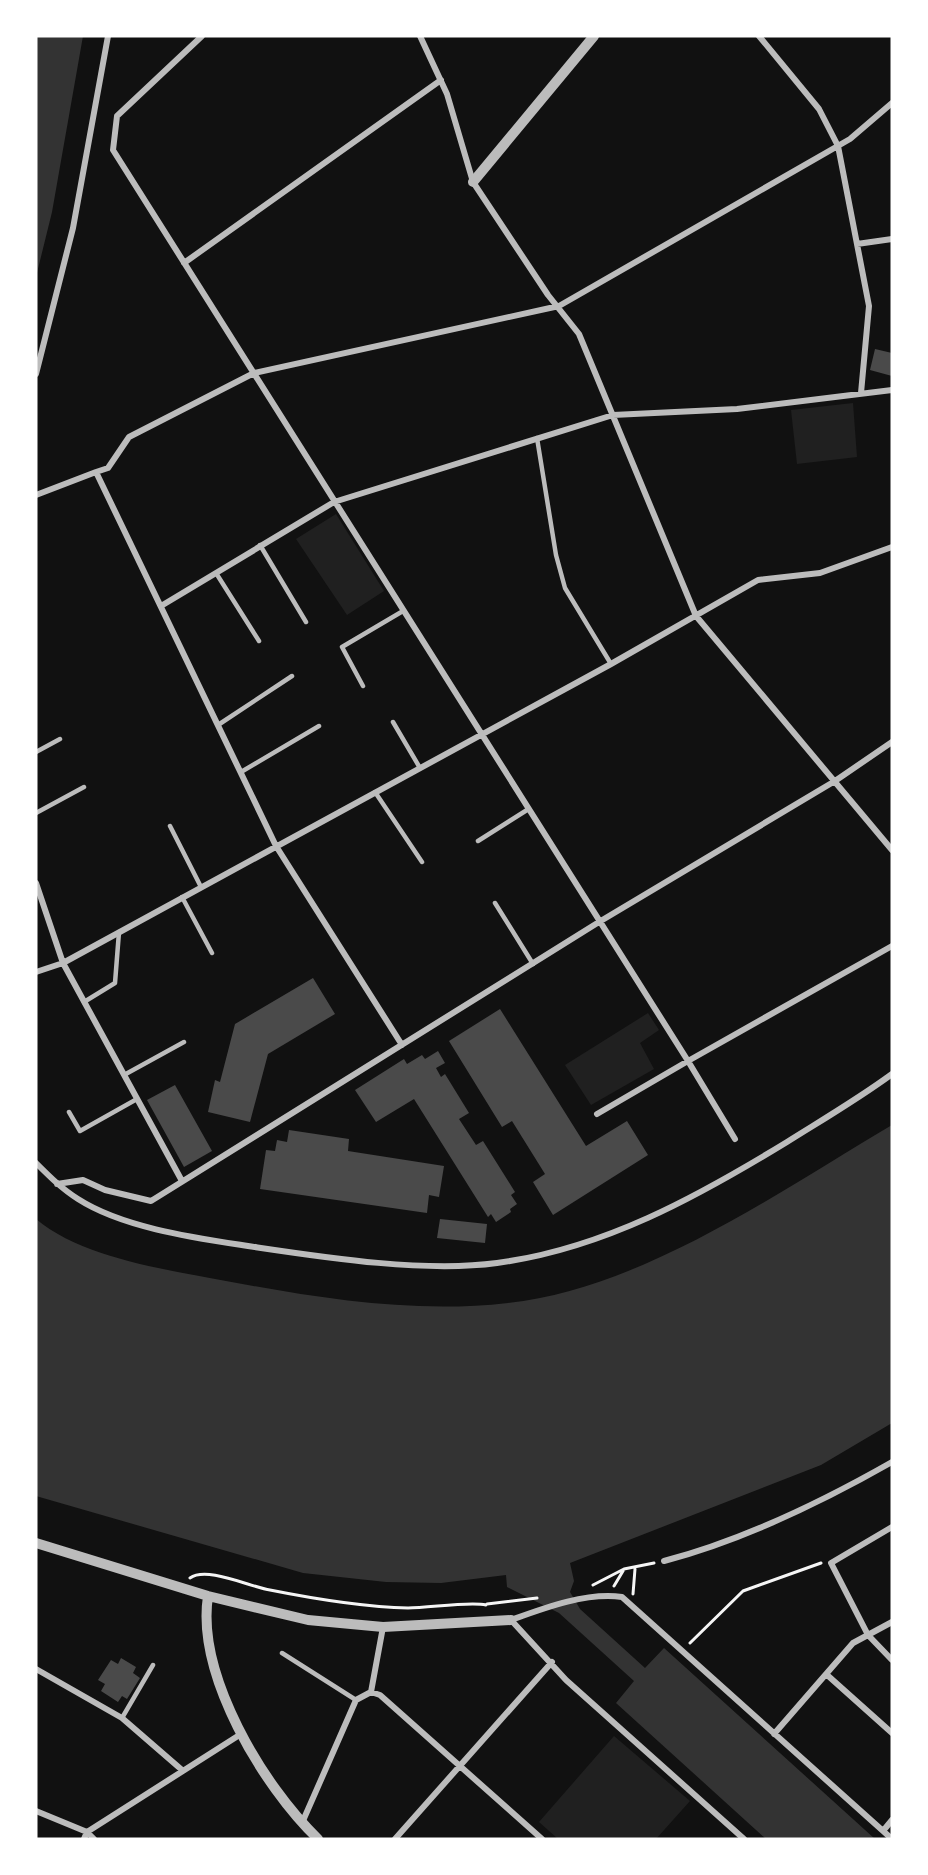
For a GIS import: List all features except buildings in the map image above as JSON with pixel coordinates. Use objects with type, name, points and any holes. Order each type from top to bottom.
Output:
[{"type":"street","points":[[36,374],[73,228],[108,36]]},
{"type":"street","points":[[202,36],[117,116],[113,134],[113,150],[735,1139]]},
{"type":"street","points":[[420,36],[441,80],[473,182],[548,295],[579,334],[696,616],[892,850]]},
{"type":"street","points":[[473,182],[594,36]]},
{"type":"street","points":[[759,36],[819,109],[838,146],[869,306],[861,393]]},
{"type":"street","points":[[184,263],[441,80]]},
{"type":"street","points":[[36,495],[108,468],[129,437],[254,373],[559,306],[850,140],[892,103]]},
{"type":"street","points":[[857,244],[892,239]]},
{"type":"street","points":[[161,606],[334,502],[614,415],[737,409],[892,390]]},
{"type":"street","points":[[96,472],[276,846],[402,1045]]},
{"type":"street","points":[[36,972],[63,963],[611,664],[758,580],[820,573],[892,547]]},
{"type":"street","points":[[57,1184],[83,1180],[105,1190],[150,1201],[599,922],[835,781],[892,742]]},
{"type":"street","points":[[36,883],[63,963],[182,1181]]},
{"type":"street","points":[[597,1114],[892,946]]},
{"type":"street","points":[[36,1163],[57,1184],[79,1200],[100,1210],[173,1232],[223,1242],[322,1256],[421,1265],[497,1263],[552,1253],[584,1244],[697,1195],[823,1120],[892,1074]]},
{"type":"street","points":[[664,1561],[698,1552],[798,1510],[892,1462]]},
{"type":"street","points":[[892,1527],[831,1563],[868,1635],[892,1660]]},
{"type":"street","points":[[36,1543],[208,1596],[308,1620],[383,1627],[511,1620],[537,1611],[584,1600],[609,1595],[622,1597],[892,1839]]},
{"type":"street","points":[[208,1596],[206,1612],[215,1663],[241,1734],[267,1779],[302,1824],[318,1839]]},
{"type":"street","points":[[511,1620],[552,1662],[566,1680],[741,1838]]},
{"type":"street","points":[[774,1734],[853,1643],[892,1622]]},
{"type":"street","points":[[371,1692],[383,1627]]},
{"type":"street","points":[[395,1839],[552,1662]]},
{"type":"street","points":[[36,1669],[122,1718],[183,1770]]},
{"type":"street","points":[[826,1674],[892,1733]]},
{"type":"street","points":[[302,1824],[356,1700],[371,1692],[380,1695],[542,1839]]},
{"type":"street","points":[[85,1836],[241,1734]]},
{"type":"street","points":[[36,1811],[94,1839]]},
{"type":"street","points":[[883,1831],[892,1820]]},
{"type":"lane","points":[[537,438],[556,555],[565,588],[611,664]]},
{"type":"lane","points":[[260,545],[306,622]]},
{"type":"lane","points":[[216,573],[259,641]]},
{"type":"lane","points":[[363,686],[342,646],[403,610]]},
{"type":"lane","points":[[218,725],[292,676]]},
{"type":"lane","points":[[393,723],[420,768]]},
{"type":"lane","points":[[241,772],[319,726]]},
{"type":"lane","points":[[36,752],[60,739]]},
{"type":"lane","points":[[36,813],[84,787]]},
{"type":"lane","points":[[375,792],[422,862]]},
{"type":"lane","points":[[478,841],[527,810]]},
{"type":"lane","points":[[170,826],[201,887]]},
{"type":"lane","points":[[182,897],[212,953]]},
{"type":"lane","points":[[495,903],[533,964]]},
{"type":"lane","points":[[84,1002],[115,983],[119,932]]},
{"type":"lane","points":[[124,1075],[184,1042]]},
{"type":"lane","points":[[69,1112],[80,1131],[137,1099]]},
{"type":"lane","points":[[282,1653],[356,1700]]},
{"type":"lane","points":[[122,1718],[153,1665]]},
{"type":"path","points":[[592,1585],[624,1569],[635,1569],[664,1561]]},
{"type":"path","points":[[690,1643],[743,1591],[821,1562],[831,1563]]},
{"type":"path","points":[[609,1595],[624,1569]]},
{"type":"path","points":[[631,1604],[635,1569]]},
{"type":"path","points":[[186,1588],[189,1578],[194,1575],[214,1575],[317,1599],[390,1608],[506,1603]]},
{"type":"path","points":[[235,1591],[237,1581]]},
{"type":"path","points":[[480,1609],[486,1605]]},
{"type":"shaded area","points":[[36,36],[83,36],[52,212],[36,277]]},
{"type":"shaded area","points":[[853,403],[857,457],[797,464],[791,410]]},
{"type":"shaded area","points":[[336,514],[384,591],[347,615],[296,539]]},
{"type":"shaded area","points":[[648,1013],[659,1030],[640,1043],[654,1069],[591,1105],[565,1065]]},
{"type":"shaded area","points":[[892,1125],[892,1423],[821,1465],[570,1563],[574,1581],[570,1592],[580,1609],[645,1668],[664,1648],[875,1839],[766,1839],[616,1703],[634,1681],[559,1613],[507,1587],[506,1575],[441,1583],[386,1582],[303,1573],[36,1496],[36,1219],[77,1244],[101,1253],[153,1267],[261,1287],[331,1298],[401,1305],[437,1307],[508,1303],[559,1294],[609,1278],[659,1258],[756,1207]]},
{"type":"shaded area","points":[[614,1736],[690,1801],[656,1839],[558,1839],[539,1822]]}]
